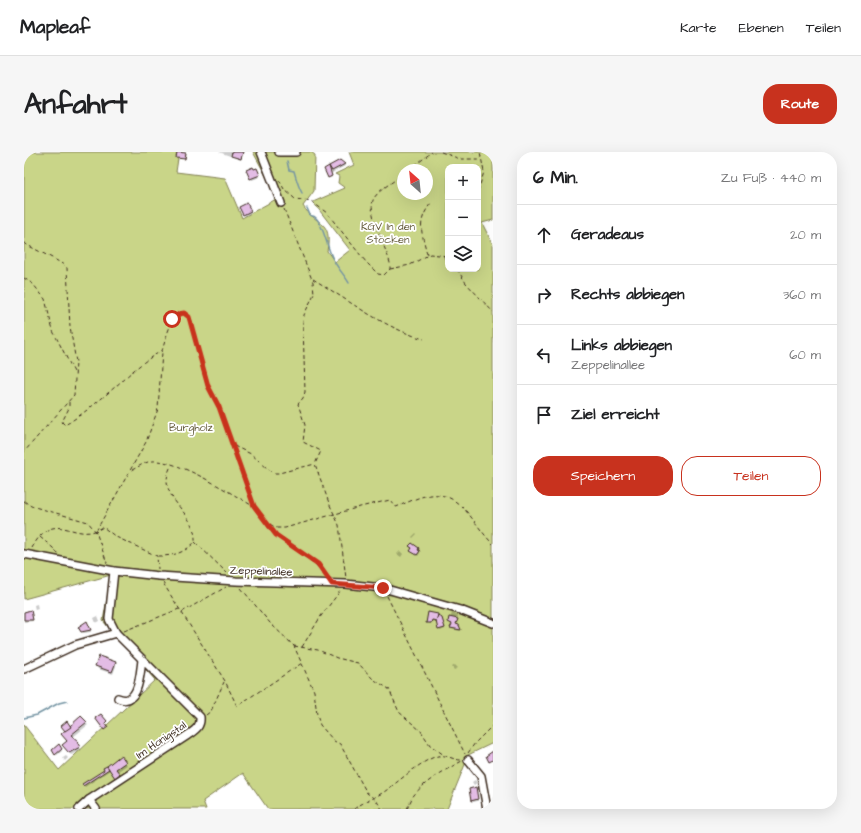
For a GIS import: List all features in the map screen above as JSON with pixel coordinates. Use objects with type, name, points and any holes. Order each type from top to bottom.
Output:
[{"type":"street","points":[[261,152],[281,203]]},
{"type":"street","points":[[279,152],[296,152]]},
{"type":"street","name":"Zeppelinallee","points":[[28,555],[114,571],[158,576],[236,581],[345,584],[383,588],[460,610],[493,622]]},
{"type":"street","name":"Im Honigstal","points":[[80,809],[89,800],[188,735],[200,725],[200,717],[116,633],[109,619],[114,571]]},
{"type":"street","points":[[24,669],[75,645],[116,633]]},
{"type":"street","points":[[118,698],[124,700],[129,699],[135,693],[142,660]]},
{"type":"street","points":[[465,760],[480,776],[487,809]]},
{"type":"street","points":[[89,800],[96,809]]},
{"type":"path","points":[[417,164],[432,152]]},
{"type":"path","points":[[441,152],[460,159],[481,159]]},
{"type":"path","points":[[480,152],[484,172],[481,182]]},
{"type":"path","points":[[278,178],[284,189],[295,199],[311,201],[327,213],[378,274],[384,275],[390,269],[410,264],[433,253],[444,255]]},
{"type":"path","points":[[390,269],[388,256],[375,220],[372,203],[378,194],[397,180]]},
{"type":"path","points":[[281,203],[313,279],[314,294],[304,315],[303,323],[305,392],[303,398],[298,404],[305,425],[303,442],[321,451],[315,464],[339,525],[346,574],[345,584],[302,647]]},
{"type":"path","points":[[427,255],[421,226],[422,214],[431,203]]},
{"type":"path","points":[[24,243],[49,258],[65,265],[67,268],[70,327],[76,362],[74,395],[24,452]]},
{"type":"path","points":[[458,272],[466,283],[493,312]]},
{"type":"path","points":[[24,278],[33,284],[45,299],[53,331],[76,374]]},
{"type":"path","points":[[313,279],[380,320],[411,336],[424,339]]},
{"type":"path","points":[[96,532],[132,470],[146,442],[158,409],[162,351],[172,319],[179,314],[187,315],[192,323],[208,386],[219,407],[254,506],[281,539],[318,564],[332,584]]},
{"type":"path","points":[[69,402],[70,408],[62,422],[65,425],[83,414],[103,398],[139,364],[162,351]]},
{"type":"path","points":[[232,446],[251,454],[274,473],[315,464]]},
{"type":"path","points":[[132,470],[152,461],[171,465],[205,480],[254,506]]},
{"type":"path","points":[[171,465],[166,475],[166,481],[172,496],[192,523],[195,534],[195,542],[236,581],[270,623],[294,646],[314,691],[315,707],[320,725],[324,731],[340,744],[352,764],[356,775],[372,798],[376,800],[382,809]]},
{"type":"path","points":[[267,523],[277,528],[285,528],[390,500],[396,507],[430,495],[440,495],[464,508],[485,536],[493,544]]},
{"type":"path","points":[[24,501],[31,506],[88,522],[96,532],[107,562],[114,571]]},
{"type":"path","points":[[28,555],[39,537],[53,527],[96,532],[103,527],[116,537],[157,556],[174,555],[183,552],[195,542]]},
{"type":"path","points":[[39,537],[57,553],[58,561]]},
{"type":"path","points":[[157,556],[158,576],[180,608],[225,681],[237,706],[302,662]]},
{"type":"path","points":[[182,612],[236,581]]},
{"type":"path","points":[[383,588],[466,756],[475,743],[493,725]]},
{"type":"path","points":[[116,633],[126,631],[180,608]]},
{"type":"path","points":[[294,646],[318,650],[337,658],[358,662],[373,679],[389,689],[399,712],[421,731],[430,745],[450,759],[465,760]]},
{"type":"path","points":[[200,717],[211,711],[225,681]]},
{"type":"path","points":[[355,809],[384,792],[424,763],[436,756],[444,755]]},
{"type":"path","points":[[407,809],[413,795],[421,788],[444,770],[465,760]]},
{"type":"green space","name":"Burgholz","points":[[24,152],[179,152],[176,172],[225,178],[242,218],[278,198],[253,152],[311,152],[315,155],[314,191],[303,206],[322,224],[328,233],[327,251],[335,262],[350,250],[313,202],[345,188],[338,183],[339,176],[335,174],[354,165],[349,152],[493,152],[493,220],[482,223],[493,245],[493,743],[466,756],[466,762],[447,809],[268,809],[243,773],[203,801],[206,809],[24,809],[24,725],[59,770],[155,680],[103,621],[111,575],[24,599]]},
{"type":"building","points":[[177,152],[186,153],[185,159],[176,158]]},
{"type":"building","points":[[232,152],[243,152],[241,159],[231,156]]},
{"type":"building","points":[[340,160],[345,164],[332,171],[329,166]]},
{"type":"building","points":[[329,166],[332,176],[328,178],[324,169]]},
{"type":"building","points":[[253,167],[254,169],[257,168],[260,175],[250,179],[246,170]]},
{"type":"building","points":[[247,203],[251,211],[243,215],[239,207]]},
{"type":"building","points":[[412,543],[419,548],[418,550],[420,551],[417,555],[410,551],[412,548],[409,546]]},
{"type":"building","points":[[31,610],[33,620],[24,620],[24,612]]},
{"type":"building","points":[[428,612],[438,614],[437,621],[432,620],[431,623],[426,623]]},
{"type":"building","points":[[438,615],[442,618],[445,628],[438,630],[436,621]]},
{"type":"building","points":[[449,617],[458,619],[456,624],[459,625],[461,630],[450,628],[452,624],[448,622]]},
{"type":"building","points":[[87,621],[91,630],[81,632],[78,627]]},
{"type":"building","points":[[99,656],[116,662],[112,672],[95,666]]},
{"type":"building","points":[[101,714],[107,721],[105,723],[108,727],[104,730],[95,718]]},
{"type":"building","points":[[81,716],[87,722],[71,735],[78,741],[77,742],[80,747],[69,753],[62,745],[67,741],[61,734]]},
{"type":"building","points":[[67,721],[71,727],[65,731],[61,726]]},
{"type":"building","points":[[59,744],[62,749],[55,755],[52,750]]},
{"type":"building","points":[[493,751],[493,760],[489,762],[486,756]]},
{"type":"building","points":[[121,755],[126,762],[116,769],[120,774],[115,778],[107,766]]},
{"type":"building","points":[[107,766],[109,769],[83,786],[82,784],[104,770],[103,768]]},
{"type":"building","points":[[476,787],[478,799],[471,801],[469,789]]},
{"type":"waterway","points":[[287,161],[289,170],[294,171],[302,193]]},
{"type":"waterway","points":[[307,208],[310,215],[318,220],[330,253],[349,283]]},
{"type":"waterway","points":[[24,718],[37,715],[59,703],[67,701]]},
{"type":"route","points":[[172,319],[179,314],[184,313],[189,317],[192,323],[196,345],[208,386],[219,407],[254,506],[272,531],[281,539],[318,564],[332,584],[364,585],[383,588]]},
{"type":"park label","name":"KGV In den Stöcken","points":[[388,232]]}]
